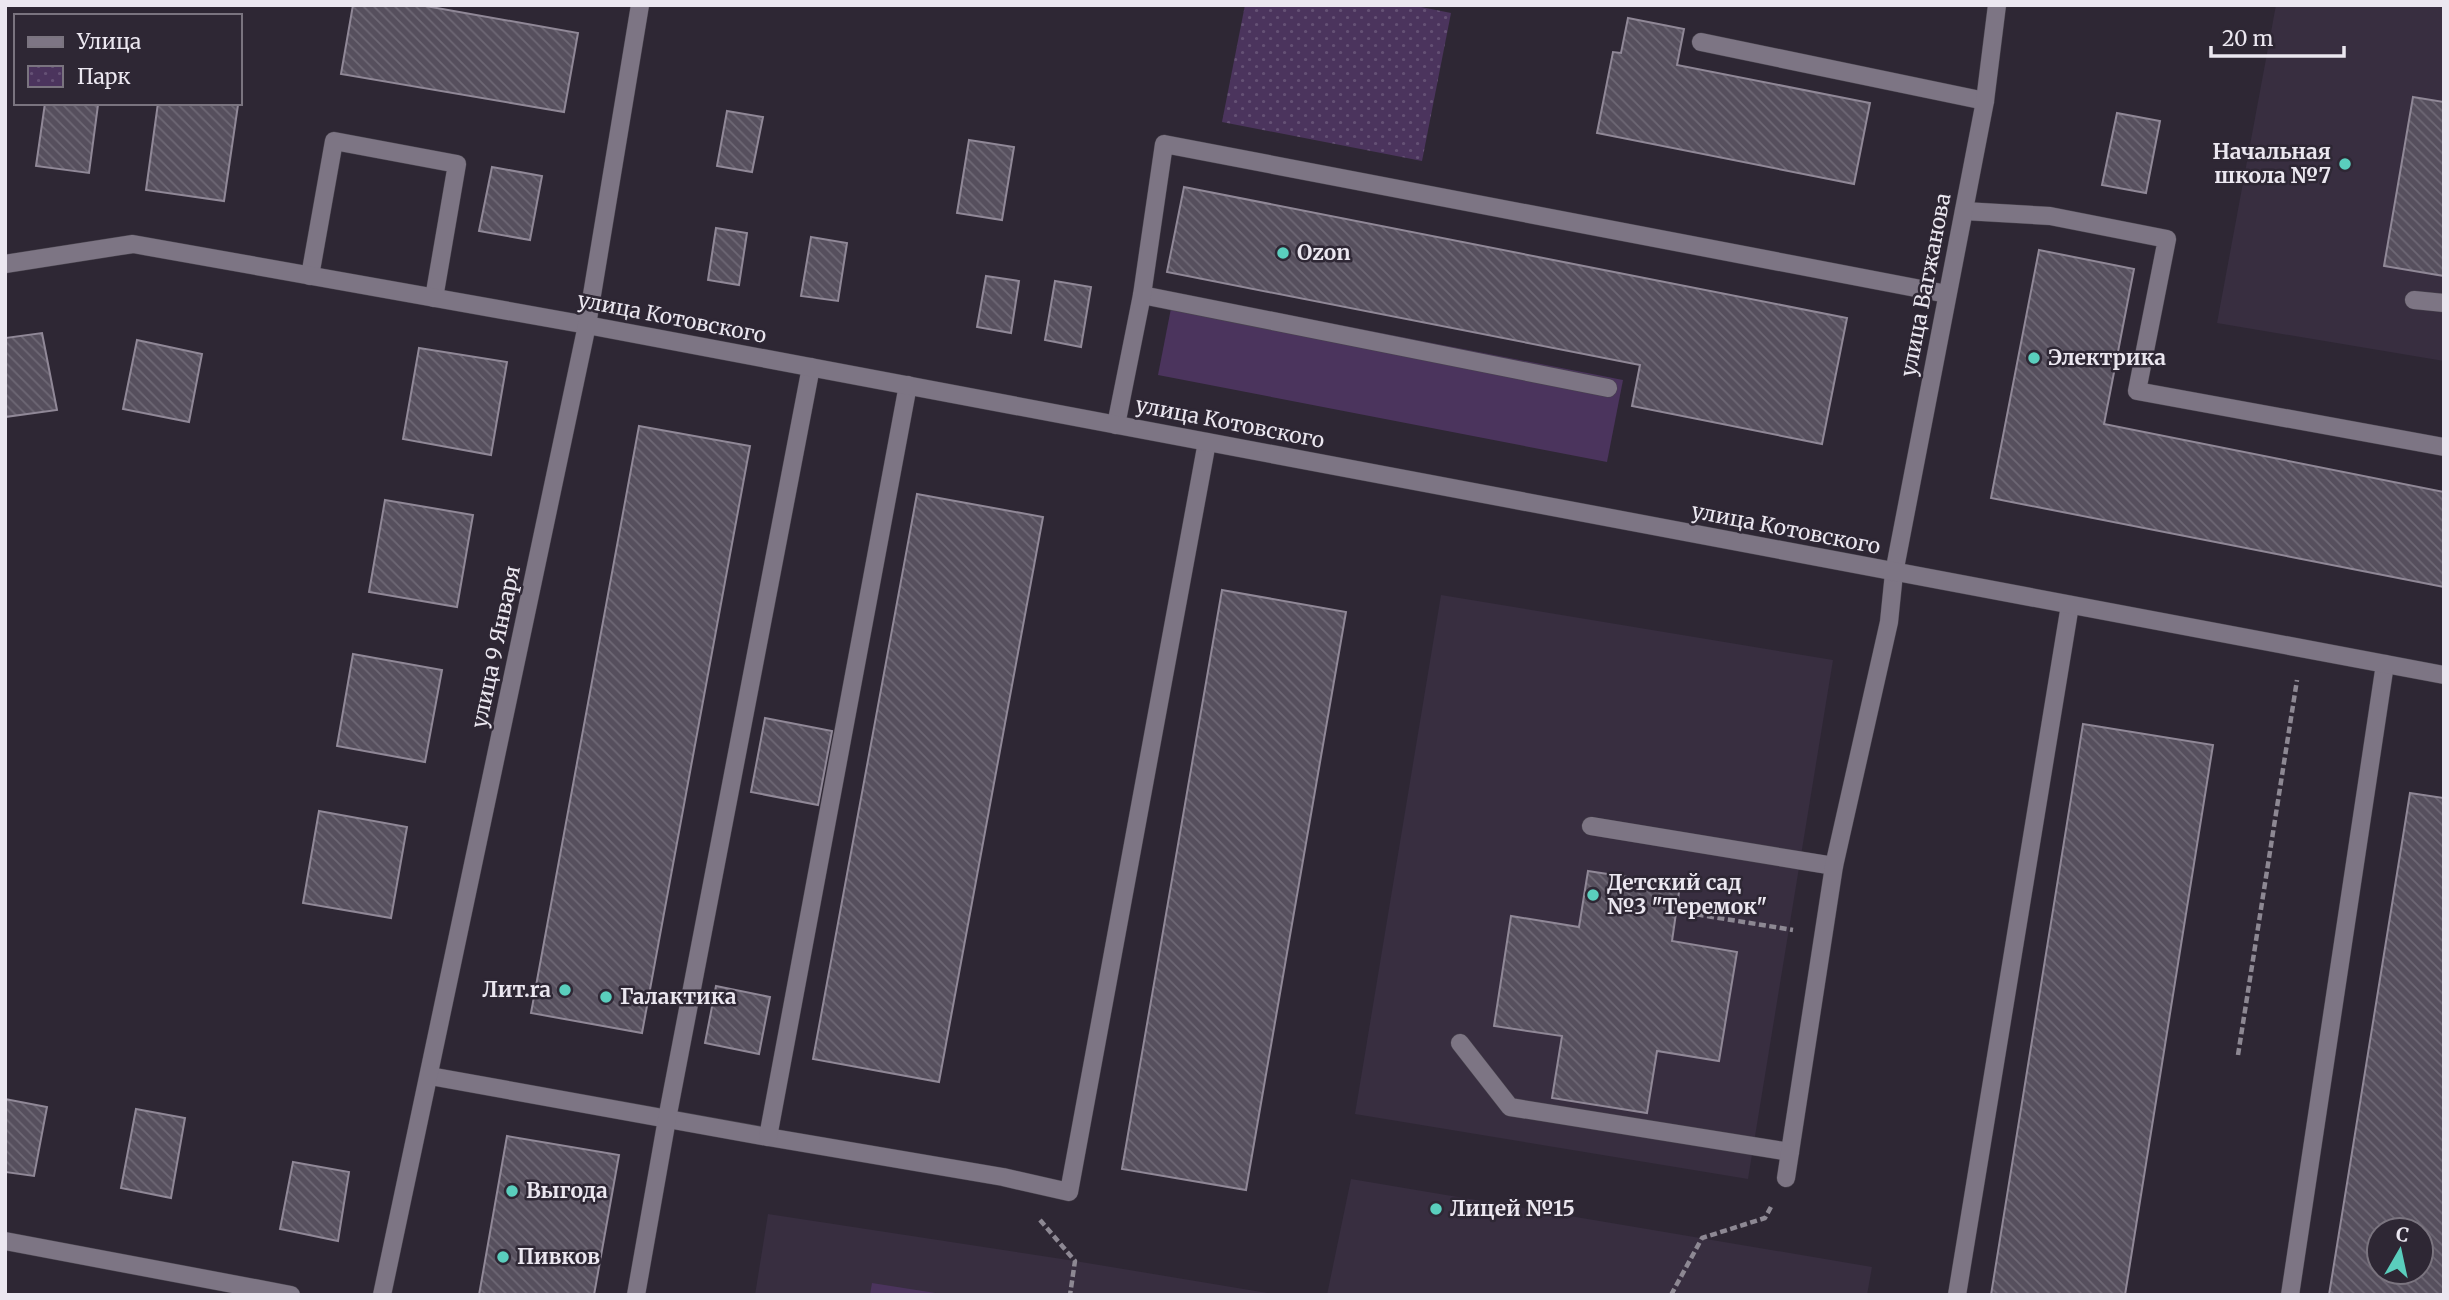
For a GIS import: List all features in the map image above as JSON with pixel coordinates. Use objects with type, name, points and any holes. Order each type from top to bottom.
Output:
[{"type":"street","name":"улица 9 Января","points":[[382,1295],[587,325],[640,5]]},
{"type":"street","name":"улица Вагжанова","points":[[1786,1178],[1834,866],[1889,622],[1894,573],[1985,102],[1997,5]]},
{"type":"street","points":[[1701,42],[1985,102]]},
{"type":"street","points":[[310,276],[334,141],[457,164],[434,298]]},
{"type":"street","points":[[1116,425],[1142,295],[1164,144],[1947,294]]},
{"type":"street","points":[[1964,211],[2050,216],[2167,239],[2137,391],[2444,447]]},
{"type":"street","name":"улица Котовского","points":[[5,264],[133,244],[587,325],[2444,675]]},
{"type":"street","points":[[1142,295],[1608,388]]},
{"type":"street","points":[[2414,300],[2444,303]]},
{"type":"street","points":[[636,1295],[667,1119],[811,367]]},
{"type":"street","points":[[768,1137],[908,385]]},
{"type":"street","points":[[430,1076],[1003,1177],[1069,1192],[1207,442]]},
{"type":"street","points":[[1957,1295],[2070,605]]},
{"type":"street","points":[[2290,1295],[2385,664]]},
{"type":"street","points":[[1591,826],[1834,866]]},
{"type":"street","points":[[1460,1043],[1510,1107],[1790,1152]]},
{"type":"street","points":[[5,1241],[291,1295]]},
{"type":"path","points":[[2238,1055],[2302,648]]},
{"type":"path","points":[[1676,911],[1789,929],[1823,938]]},
{"type":"path","points":[[1671,1295],[1702,1238],[1765,1219],[1786,1178]]},
{"type":"path","points":[[1039,1219],[1075,1261],[1070,1295]]},
{"type":"shaded area","name":"Начальная школа №7","points":[[2276,5],[2444,5],[2444,361],[2217,323]]},
{"type":"shaded area","name":"Детский сад №3 \"Теремок\"","points":[[1441,595],[1833,660],[1748,1179],[1355,1114]]},
{"type":"shaded area","name":"Лицей №15","points":[[1351,1179],[1872,1267],[1867,1295],[1327,1295]]},
{"type":"shaded area","points":[[768,1214],[1075,1261],[1280,1295],[755,1295]]},
{"type":"green space","points":[[1245,5],[1411,5],[1451,13],[1422,161],[1222,122]]},
{"type":"green space","points":[[1174,293],[1623,380],[1607,462],[1158,375]]},
{"type":"green space","points":[[872,1283],[948,1295],[870,1295]]},
{"type":"building","points":[[353,5],[420,5],[578,33],[564,112],[341,74]]},
{"type":"building","points":[[1628,18],[1684,29],[1677,65],[1870,103],[1854,184],[1597,133],[1613,52],[1621,53]]},
{"type":"building","points":[[2413,97],[2444,102],[2444,276],[2384,266]]},
{"type":"building","points":[[45,105],[98,105],[89,173],[36,166]]},
{"type":"building","points":[[158,105],[238,105],[224,201],[146,190]]},
{"type":"building","points":[[727,111],[763,117],[752,172],[717,166]]},
{"type":"building","points":[[2117,113],[2160,121],[2146,193],[2102,185]]},
{"type":"building","points":[[969,140],[1014,147],[1002,220],[957,213]]},
{"type":"building","points":[[492,167],[542,176],[530,240],[479,231]]},
{"type":"building","points":[[1184,187],[1847,318],[1822,444],[1632,406],[1640,365],[1167,272]]},
{"type":"building","points":[[716,228],[747,233],[739,285],[708,280]]},
{"type":"building","points":[[811,237],[847,243],[838,301],[801,296]]},
{"type":"building","points":[[2039,250],[2134,269],[2104,424],[2444,492],[2444,587],[1991,498]]},
{"type":"building","points":[[986,276],[1019,281],[1011,333],[977,327]]},
{"type":"building","points":[[1055,281],[1091,287],[1081,347],[1045,340]]},
{"type":"building","points":[[42,333],[57,410],[5,417],[5,338]]},
{"type":"building","points":[[137,340],[202,354],[189,422],[123,409]]},
{"type":"building","points":[[419,348],[507,362],[491,455],[403,439]]},
{"type":"building","points":[[639,426],[750,446],[642,1033],[531,1013]]},
{"type":"building","points":[[917,494],[1043,517],[939,1082],[813,1059]]},
{"type":"building","points":[[385,500],[473,515],[457,607],[369,592]]},
{"type":"building","points":[[1222,590],[1346,612],[1246,1190],[1122,1169]]},
{"type":"building","points":[[353,654],[442,670],[425,762],[337,746]]},
{"type":"building","points":[[765,718],[832,731],[818,805],[751,792]]},
{"type":"building","points":[[2083,724],[2213,745],[2125,1295],[1991,1295]]},
{"type":"building","points":[[2410,793],[2444,798],[2444,1295],[2329,1295]]},
{"type":"building","points":[[319,811],[407,827],[391,918],[303,903]]},
{"type":"building","points":[[1588,871],[1680,885],[1672,941],[1737,952],[1719,1061],[1657,1051],[1647,1113],[1552,1098],[1562,1036],[1494,1026],[1511,916],[1579,927]]},
{"type":"building","points":[[716,986],[770,997],[759,1054],[705,1043]]},
{"type":"building","points":[[5,1099],[47,1107],[34,1176],[5,1172]]},
{"type":"building","points":[[136,1109],[185,1118],[171,1198],[121,1188]]},
{"type":"building","points":[[507,1136],[619,1155],[594,1295],[479,1295]]},
{"type":"building","points":[[293,1162],[349,1172],[338,1241],[280,1229]]},
{"type":"place","name":"Начальная школа №7","points":[[2345,164]]},
{"type":"place","name":"Ozon","points":[[1283,253]]},
{"type":"place","name":"Электрика","points":[[2034,358]]},
{"type":"place","name":"Детский сад №3 \"Теремок\"","points":[[1593,895]]},
{"type":"place","name":"Лит.ra","points":[[565,990]]},
{"type":"place","name":"Галактика","points":[[606,997]]},
{"type":"place","name":"Выгода","points":[[512,1191]]},
{"type":"place","name":"Лицей №15","points":[[1436,1209]]},
{"type":"place","name":"Пивков","points":[[503,1257]]}]
